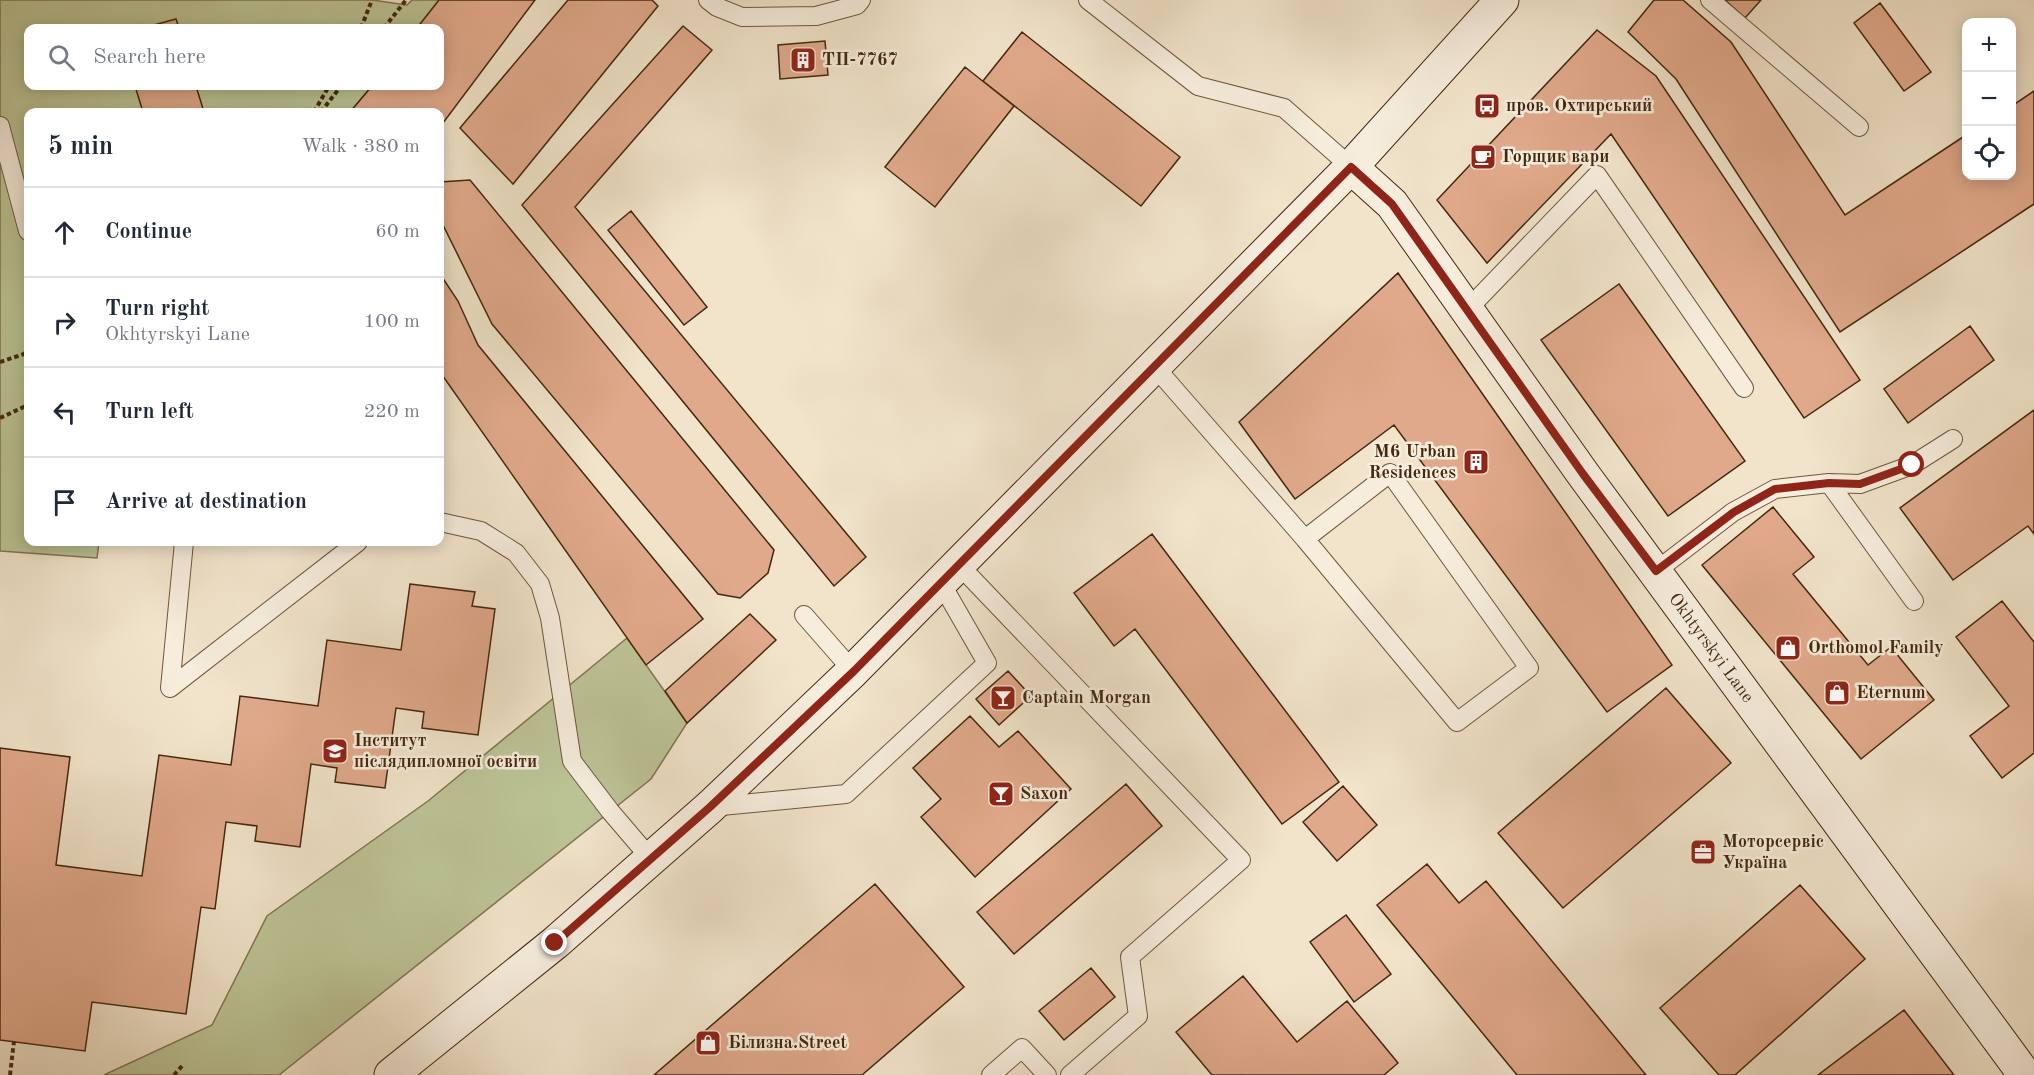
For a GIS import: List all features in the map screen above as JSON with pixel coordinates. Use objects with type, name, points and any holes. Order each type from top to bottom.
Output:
[{"type":"main road","points":[[391,1075],[555,943],[710,807],[854,671],[1351,167],[1503,0]]},
{"type":"main road","name":"Okhtyrskyi Lane","points":[[1351,167],[1392,204],[1583,474],[2025,1075]]},
{"type":"lane","points":[[708,0],[717,7],[742,17],[816,16],[857,5],[861,0]]},
{"type":"lane","points":[[1088,0],[1198,86],[1284,108],[1351,167]]},
{"type":"lane","points":[[1710,0],[1859,127]]},
{"type":"lane","points":[[0,126],[24,216]]},
{"type":"lane","points":[[1467,310],[1597,175],[1744,388]]},
{"type":"lane","points":[[1155,367],[1305,539],[1457,722],[1529,668],[1390,473],[1305,539]]},
{"type":"lane","points":[[1656,571],[1734,512],[1775,489],[1829,483],[1860,484],[1912,465],[1953,438]]},
{"type":"lane","points":[[1829,483],[1914,601]]},
{"type":"lane","points":[[444,523],[481,531],[516,553],[540,584],[550,618],[572,762],[610,812],[651,859]]},
{"type":"lane","points":[[184,546],[170,688],[353,546]]},
{"type":"lane","points":[[710,807],[846,794],[987,663],[950,574]]},
{"type":"lane","points":[[950,574],[1241,860],[1130,957],[1138,1016],[1070,1075]]},
{"type":"lane","points":[[804,615],[854,671]]},
{"type":"lane","points":[[991,1075],[1022,1048],[1047,1075]]},
{"type":"path","points":[[363,24],[372,0]]},
{"type":"path","points":[[387,24],[405,0]]},
{"type":"path","points":[[316,108],[327,90]]},
{"type":"path","points":[[324,108],[338,90]]},
{"type":"path","points":[[0,362],[24,354]]},
{"type":"path","points":[[0,418],[24,407]]},
{"type":"path","points":[[10,1075],[14,1041]]},
{"type":"path","points":[[174,1075],[182,1066]]},
{"type":"green space","points":[[0,0],[372,0],[407,5],[412,0],[439,0],[420,24],[24,24],[24,90],[369,90],[353,108],[24,108],[24,546],[98,546],[97,558],[0,551]]},
{"type":"green space","points":[[627,638],[687,723],[651,779],[279,1075],[104,1075],[212,1025],[267,916],[428,801]]},
{"type":"building","points":[[439,0],[535,0],[444,122],[444,108],[353,108],[369,90],[444,90],[444,24],[420,24]]},
{"type":"building","points":[[568,0],[652,0],[658,6],[513,184],[460,128]]},
{"type":"building","points":[[1654,0],[1683,0],[1731,42],[1845,215],[1962,138],[1962,180],[2016,180],[2016,103],[2034,91],[2034,204],[1840,332],[1676,79],[1628,32]]},
{"type":"building","points":[[1725,0],[1761,0],[1745,18]]},
{"type":"building","points":[[1880,3],[1931,72],[1904,91],[1854,23]]},
{"type":"building","points":[[176,19],[178,24],[158,24]]},
{"type":"building","points":[[683,26],[712,50],[575,207],[866,557],[834,586],[522,205]]},
{"type":"building","points":[[1597,30],[1656,76],[1860,380],[1804,418],[1611,134],[1487,263],[1437,200]]},
{"type":"building","points":[[1022,32],[1180,157],[1141,206],[983,81]]},
{"type":"building","name":"ТП-7767","points":[[825,41],[828,75],[780,79],[778,45]]},
{"type":"building","points":[[965,67],[1014,106],[935,207],[885,167]]},
{"type":"building","points":[[136,90],[197,90],[203,108],[142,108]]},
{"type":"building","points":[[470,180],[774,550],[768,573],[740,598],[718,594],[492,324],[444,227],[444,182]]},
{"type":"building","points":[[631,211],[707,307],[684,325],[608,230]]},
{"type":"building","name":"M6 Urban Residences","points":[[1398,273],[1672,665],[1607,712],[1394,425],[1295,499],[1239,422]]},
{"type":"building","points":[[444,280],[458,301],[478,345],[703,619],[646,665],[444,378]]},
{"type":"building","points":[[1619,284],[1745,461],[1668,516],[1541,340]]},
{"type":"building","points":[[1970,326],[1994,360],[1908,423],[1884,389]]},
{"type":"building","points":[[2034,410],[2034,534],[2028,526],[1953,580],[1900,508]]},
{"type":"building","points":[[1773,507],[1814,557],[1793,574],[1868,665],[1891,647],[1934,700],[1861,759],[1702,565]]},
{"type":"building","points":[[1152,534],[1339,782],[1282,824],[1135,629],[1114,646],[1074,593]]},
{"type":"building","points":[[410,584],[475,592],[472,606],[495,609],[478,735],[422,728],[424,712],[396,708],[385,788],[335,782],[337,768],[311,764],[300,847],[255,841],[257,826],[226,822],[215,909],[201,907],[186,1014],[92,1002],[85,1051],[0,1040],[0,748],[70,757],[56,865],[142,876],[159,755],[231,765],[240,696],[318,706],[327,640],[401,650]]},
{"type":"building","points":[[2002,601],[2034,642],[2034,753],[2002,778],[1970,736],[2009,706],[1956,637]]},
{"type":"building","points":[[750,614],[776,640],[687,723],[665,691]]},
{"type":"building","name":"Captain Morgan","points":[[1008,671],[1031,696],[999,725],[976,699]]},
{"type":"building","points":[[1666,688],[1731,763],[1563,908],[1498,833]]},
{"type":"building","name":"Saxon","points":[[970,716],[999,747],[1018,731],[1071,789],[975,877],[921,817],[941,799],[913,768]]},
{"type":"building","points":[[1126,784],[1162,826],[1014,954],[977,912]]},
{"type":"building","points":[[1343,786],[1377,825],[1337,861],[1303,822]]},
{"type":"building","points":[[1427,864],[1459,903],[1486,881],[1646,1075],[1517,1075],[1377,905]]},
{"type":"building","points":[[875,884],[964,987],[862,1075],[654,1075]]},
{"type":"building","points":[[1800,885],[1865,959],[1735,1075],[1719,1075],[1660,1008]]},
{"type":"building","points":[[1346,915],[1391,974],[1354,1002],[1310,942]]},
{"type":"building","points":[[1091,968],[1115,997],[1064,1040],[1039,1011]]},
{"type":"building","points":[[1243,976],[1297,1042],[1347,1001],[1398,1063],[1384,1075],[1212,1075],[1176,1032]]},
{"type":"building","points":[[1904,1010],[1954,1075],[1818,1075]]},
{"type":"place","name":"ТП-7767","points":[[803,60]]},
{"type":"place","name":"пров. Охтирський","points":[[1487,106]]},
{"type":"place","name":"Горщик вари","points":[[1483,157]]},
{"type":"place","name":"M6 Urban Residences","points":[[1476,462]]},
{"type":"place","name":"Orthomol Family","points":[[1788,648]]},
{"type":"place","name":"Eternum","points":[[1837,693]]},
{"type":"place","name":"Captain Morgan","points":[[1003,698]]},
{"type":"place","name":"Інститут післядипломної освіти","points":[[335,751]]},
{"type":"place","name":"Saxon","points":[[1001,794]]},
{"type":"place","name":"Моторсервіс Україна","points":[[1703,852]]},
{"type":"place","name":"Білизна.Street","points":[[708,1043]]},
{"type":"route","points":[[555,943],[710,807],[854,671],[1351,167],[1392,204],[1583,474],[1656,571],[1734,512],[1775,489],[1829,483],[1860,484],[1912,465]]}]
